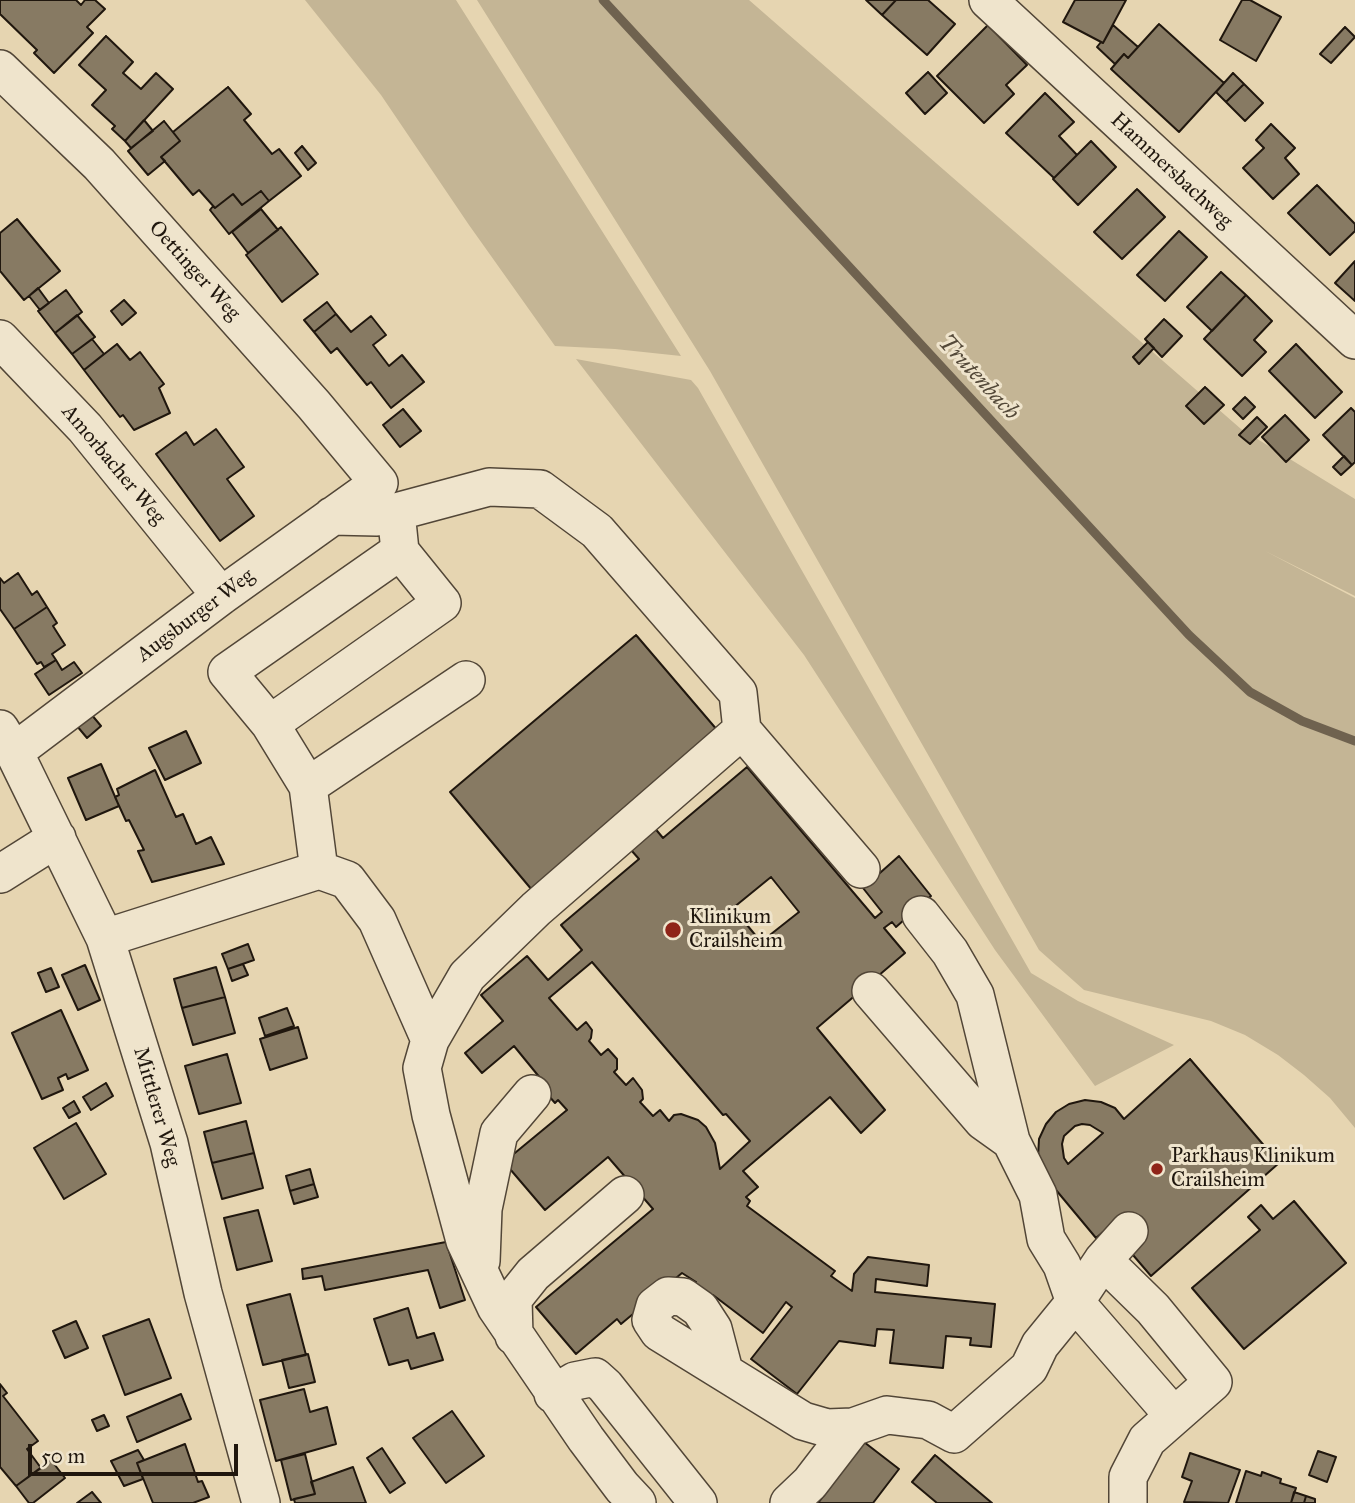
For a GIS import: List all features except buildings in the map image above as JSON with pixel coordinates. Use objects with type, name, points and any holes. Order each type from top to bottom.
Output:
[{"type":"street","name":"Hammersbachweg","points":[[988,0],[1355,340]]},
{"type":"street","name":"Oettinger Weg","points":[[0,69],[99,164],[314,405],[387,497]]},
{"type":"street","name":"Amorbacher Weg","points":[[0,339],[85,428],[221,596]]},
{"type":"street","points":[[270,724],[442,603],[400,551],[387,497],[489,487],[540,489],[597,531],[738,693],[742,730],[861,869]]},
{"type":"street","name":"Augsburger Weg","points":[[7,741],[221,596],[332,516],[387,497]]},
{"type":"street","points":[[319,870],[308,786],[270,724],[226,672],[400,551]]},
{"type":"street","points":[[308,786],[466,680]]},
{"type":"street","points":[[637,1503],[622,1487],[553,1394],[496,1307],[465,1241],[431,1115],[422,1068],[429,1040],[467,976],[536,909],[742,730]]},
{"type":"street","name":"Mittlerer Weg","points":[[7,741],[105,938],[169,1143],[202,1293],[261,1503]]},
{"type":"street","points":[[0,874],[57,838]]},
{"type":"street","points":[[105,938],[319,870],[347,880],[377,920],[429,1040]]},
{"type":"street","points":[[921,915],[950,952],[975,995],[1011,1141],[1038,1195],[1046,1239],[1062,1265],[1075,1302],[1174,1416]]},
{"type":"street","points":[[872,991],[983,1121],[1011,1141]]},
{"type":"street","points":[[480,1274],[483,1209],[499,1133],[532,1094]]},
{"type":"street","points":[[514,1336],[513,1299],[533,1274],[625,1195]]},
{"type":"street","points":[[724,1371],[803,1421],[827,1428],[853,1427],[887,1415],[928,1420],[954,1434],[1029,1368],[1040,1345],[1075,1302],[1103,1260],[1129,1231]]},
{"type":"street","points":[[1103,1260],[1153,1309],[1213,1382],[1147,1440],[1128,1477],[1128,1503]]},
{"type":"street","points":[[553,1394],[575,1381],[594,1377],[605,1386],[698,1503]]},
{"type":"street","points":[[789,1503],[810,1483],[853,1427]]},
{"type":"shaded area","points":[[305,0],[456,0],[681,356],[555,346],[381,95]]},
{"type":"shaded area","points":[[477,0],[749,0],[1241,429],[1355,499],[1355,596],[1265,551],[1355,598],[1355,1128],[1330,1098],[1304,1075],[1245,1035],[1211,1021],[1084,990],[1039,950],[710,371]]},
{"type":"shaded area","points":[[576,359],[691,380],[698,388],[1031,973],[1078,1001],[1174,1045],[1095,1086],[995,950],[804,655]]},
{"type":"waterway","name":"Trutenbach","points":[[603,0],[1189,635],[1250,692],[1302,721],[1355,741]]},
{"type":"place","name":"Klinikum Crailsheim","points":[[673,930]]},
{"type":"place","name":"Parkhaus Klinikum Crailsheim","points":[[1157,1169]]}]
